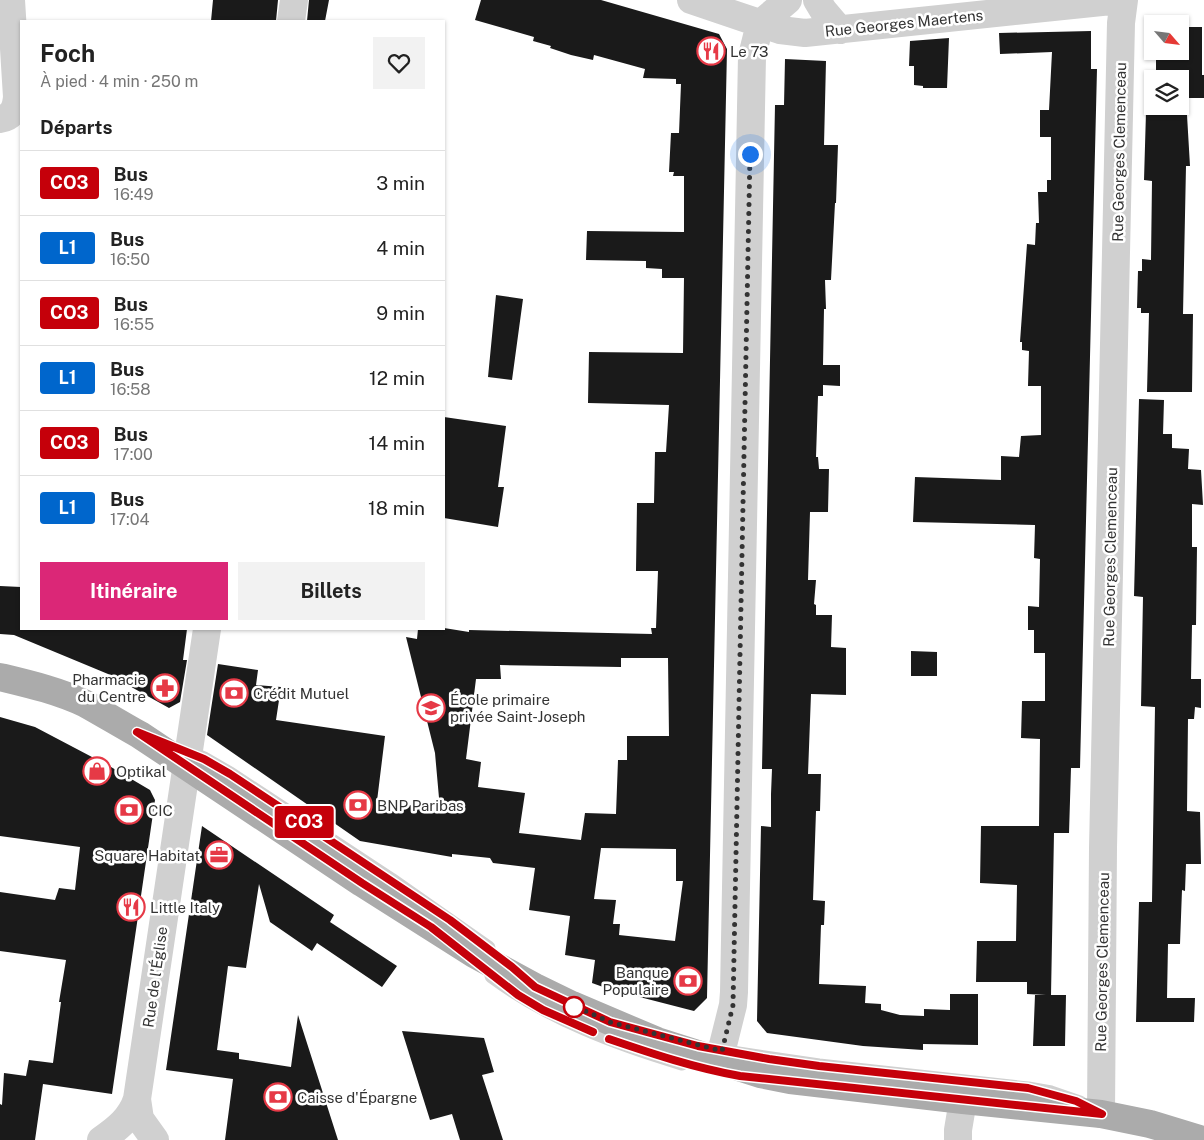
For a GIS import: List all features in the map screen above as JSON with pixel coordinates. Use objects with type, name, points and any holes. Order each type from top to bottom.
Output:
[{"type":"main road","points":[[0,677],[38,686],[69,697],[187,759],[431,927],[474,954],[535,987],[610,1022],[657,1041],[720,1056],[760,1074],[790,1080],[1102,1114],[1150,1124],[1203,1140]]},
{"type":"street","points":[[0,119],[7,117],[12,112],[16,106],[17,97],[11,0]]},
{"type":"street","points":[[291,20],[294,0]]},
{"type":"street","name":"Rue Georges Maertens","points":[[690,0],[760,24],[789,32],[805,33],[1123,0]]},
{"type":"street","points":[[720,1056],[733,1005],[734,992],[752,56],[760,24],[788,0]]},
{"type":"street","points":[[817,0],[840,30]]},
{"type":"street","name":"Rue Georges Clemenceau","points":[[1102,1114],[1103,848],[1123,0]]},
{"type":"street","name":"Rue de l'Église","points":[[137,1099],[207,630]]},
{"type":"street","points":[[100,1140],[121,1125],[134,1110],[137,1099]]},
{"type":"street","points":[[137,1099],[140,1119],[155,1140]]},
{"type":"street","points":[[958,1140],[963,1100]]},
{"type":"lane","points":[[187,759],[230,774],[391,880],[488,948],[535,987]]},
{"type":"lane","points":[[431,927],[518,995],[543,1010],[609,1039],[700,1068],[759,1078],[790,1080]]},
{"type":"lane","points":[[720,1056],[1028,1088],[1076,1101],[1102,1114]]},
{"type":"building","points":[[213,0],[278,0],[276,20],[211,20]]},
{"type":"building","points":[[309,0],[329,0],[325,20],[307,20]]},
{"type":"building","points":[[481,0],[601,0],[719,34],[727,49],[707,998],[694,1011],[628,994],[628,996],[592,983],[595,960],[565,955],[570,916],[529,910],[535,868],[493,863],[490,858],[452,854],[452,857],[360,841],[207,735],[218,664],[258,670],[256,685],[281,687],[276,720],[385,736],[377,801],[440,809],[435,753],[406,637],[417,639],[418,630],[445,630],[445,628],[469,632],[469,630],[652,634],[651,628],[656,628],[658,571],[636,571],[637,503],[654,503],[655,452],[666,452],[669,405],[588,403],[589,352],[683,353],[684,278],[662,278],[662,269],[646,268],[646,261],[586,260],[587,231],[684,232],[684,176],[673,176],[674,172],[669,172],[671,133],[679,133],[681,84],[676,84],[676,79],[643,78],[645,69],[594,55],[593,60],[571,55],[550,48],[551,46],[533,41],[534,37],[475,20]],"holes":[[[621,658],[668,658],[669,736],[627,736],[627,760],[618,760],[616,814],[585,813],[581,840],[519,833],[525,793],[478,787],[481,762],[466,759],[476,679],[501,679],[500,665],[621,667]],[[601,848],[676,849],[676,881],[683,881],[675,941],[619,935],[620,924],[613,924],[616,900],[594,899]]]},
{"type":"building","points":[[1189,27],[1202,27],[1204,98],[1189,98],[1189,70],[1156,70],[1156,60],[1189,60]]},
{"type":"building","points":[[1091,31],[1091,69],[1097,69],[1080,768],[1071,768],[1069,833],[1054,833],[1051,995],[1066,995],[1065,1046],[1033,1046],[1035,995],[1046,995],[1027,994],[1027,982],[976,982],[977,941],[1016,941],[1017,885],[980,883],[981,826],[1039,826],[1040,739],[1021,738],[1022,701],[1045,701],[1045,653],[1034,653],[1034,630],[1028,630],[1028,606],[1039,607],[1040,559],[1034,558],[1035,525],[913,522],[915,477],[1001,480],[1001,456],[1019,457],[1021,436],[1041,435],[1041,386],[1028,386],[1029,351],[1022,350],[1022,342],[1020,342],[1027,244],[1035,245],[1036,223],[1039,223],[1038,192],[1047,192],[1047,180],[1051,180],[1051,137],[1040,137],[1040,110],[1049,110],[1052,52],[1000,54],[999,33]]},
{"type":"building","points":[[949,38],[947,88],[923,88],[923,86],[914,85],[914,66],[909,66],[910,41]]},
{"type":"building","points":[[785,59],[826,61],[824,145],[838,145],[831,280],[825,280],[826,309],[824,309],[823,365],[840,365],[840,386],[823,385],[823,396],[818,396],[816,457],[818,457],[819,469],[829,469],[828,512],[810,512],[808,580],[816,580],[814,604],[816,605],[816,615],[832,615],[831,647],[846,648],[846,695],[811,694],[808,774],[821,774],[820,811],[816,811],[813,900],[825,901],[824,925],[821,925],[819,984],[866,986],[865,1003],[881,1004],[881,1010],[900,1015],[924,1016],[924,1009],[950,1010],[950,994],[978,994],[978,1045],[923,1044],[923,1050],[863,1046],[767,1033],[757,1021],[761,826],[771,827],[772,769],[762,769],[775,105],[784,105]]},
{"type":"building","points":[[1146,115],[1187,115],[1190,166],[1186,166],[1183,314],[1193,314],[1192,392],[1147,392],[1149,313],[1141,313],[1141,308],[1137,308],[1138,271],[1142,271],[1142,259],[1151,260],[1152,181],[1144,180]]},
{"type":"building","points":[[496,295],[523,299],[512,380],[488,377]]},
{"type":"building","points":[[1139,399],[1164,400],[1163,434],[1172,434],[1172,448],[1189,449],[1188,469],[1201,470],[1203,505],[1192,504],[1192,547],[1197,547],[1196,625],[1192,625],[1191,679],[1201,679],[1201,708],[1195,707],[1194,719],[1188,719],[1187,811],[1200,812],[1201,864],[1186,864],[1185,891],[1182,890],[1180,944],[1168,944],[1167,998],[1195,998],[1194,1022],[1136,1022],[1139,902],[1152,902],[1155,707],[1141,706],[1143,597],[1134,596]]},
{"type":"building","points":[[445,417],[506,426],[498,487],[504,487],[498,527],[445,518]]},
{"type":"building","points":[[0,586],[20,587],[20,630],[187,630],[183,660],[187,660],[180,702],[169,708],[108,674],[14,635],[0,634]]},
{"type":"building","points":[[911,651],[937,652],[937,676],[911,676]]},
{"type":"building","points":[[0,717],[35,727],[111,767],[150,790],[155,800],[112,1094],[43,1084],[35,1140],[0,1140],[0,1104],[2,1105],[4,1073],[26,1076],[29,1060],[53,1063],[61,1002],[59,1002],[66,960],[0,951],[0,892],[55,900],[59,888],[75,890],[80,847],[0,836]]},
{"type":"building","points":[[202,826],[334,915],[330,922],[397,966],[382,987],[317,943],[312,951],[270,922],[259,884],[246,968],[228,966],[217,1050],[239,1053],[239,1059],[291,1067],[298,1015],[338,1140],[225,1140],[233,1079],[166,1070]]},
{"type":"building","points":[[402,1031],[484,1038],[494,1072],[482,1075],[503,1140],[460,1140],[452,1114],[430,1120]]},
{"type":"bus line","name":"CO3","points":[[593,1032],[543,1010],[518,995],[431,927],[224,792],[137,732],[204,759],[230,774],[450,920],[488,948],[535,987],[610,1022],[698,1046],[769,1059],[1028,1088],[1076,1101],[1102,1114],[740,1076],[700,1068],[609,1039]]},
{"type":"place","name":"Le 73","points":[[711,51]]},
{"type":"place","name":"Pharmacie du Centre","points":[[165,688]]},
{"type":"place","name":"Crédit Mutuel","points":[[234,693]]},
{"type":"place","name":"École primaire privée Saint-Joseph","points":[[431,708]]},
{"type":"place","name":"Optikal","points":[[97,771]]},
{"type":"place","name":"BNP Paribas","points":[[358,805]]},
{"type":"place","name":"CIC","points":[[129,810]]},
{"type":"place","name":"Square Habitat","points":[[219,855]]},
{"type":"place","name":"Little Italy","points":[[131,907]]},
{"type":"place","name":"Banque Populaire","points":[[688,981]]},
{"type":"place","name":"Caisse d'Épargne","points":[[278,1097]]},
{"type":"route","points":[[574,1007],[572,1005],[610,1022],[722,1051],[733,1005],[750,154]]}]
